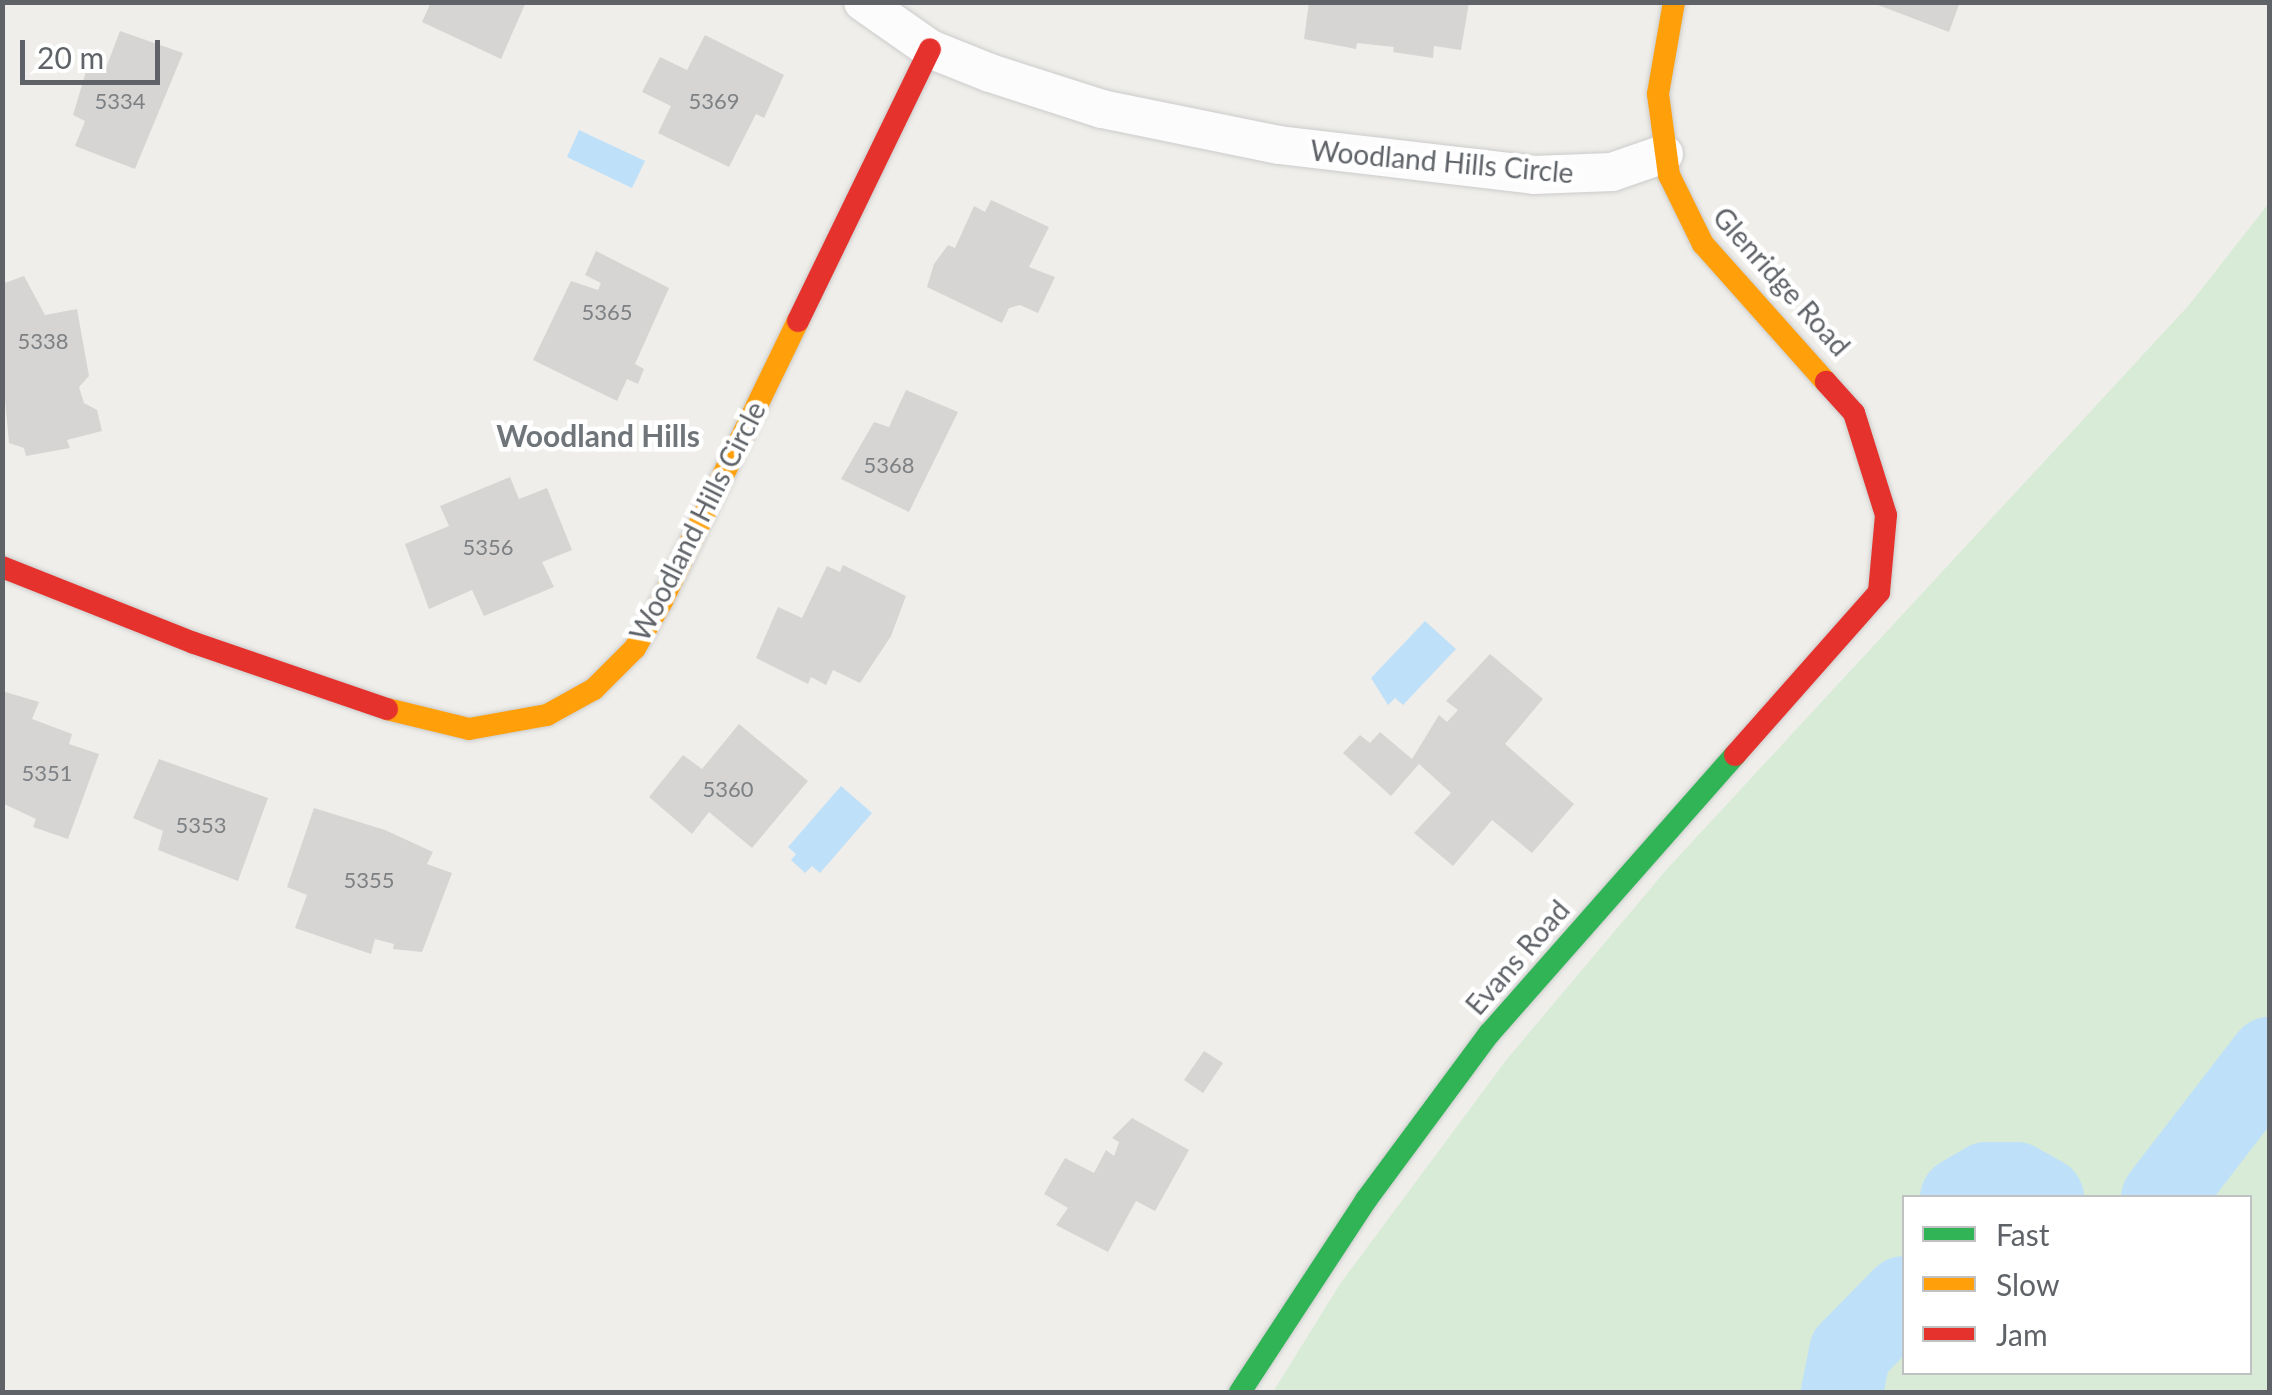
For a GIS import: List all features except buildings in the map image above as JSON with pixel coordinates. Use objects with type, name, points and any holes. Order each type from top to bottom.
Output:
[{"type":"street","name":"Woodland Hills Circle","points":[[863,2],[930,49],[1102,109],[1358,157],[1576,176],[1612,172],[1664,154]]},
{"type":"street","name":"Glenridge Road","points":[[1674,2],[1658,94],[1664,154],[1679,204],[1703,244],[1854,412],[1886,515],[1879,592]]},
{"type":"street","name":"Woodland Hills Circle","points":[[2,567],[194,643],[438,726],[469,729],[547,715],[594,689],[622,661],[662,602],[930,49]]},
{"type":"street","name":"Evans Road","points":[[1240,1392],[1366,1200],[1489,1034],[1879,592]]},
{"type":"green space","points":[[2269,203],[2269,1392],[1273,1392],[1340,1284],[1507,1059],[1667,869],[2189,305]]},
{"type":"water","points":[[579,130],[645,161],[632,188],[567,157]]},
{"type":"water","points":[[1425,621],[1456,649],[1403,705],[1395,698],[1388,705],[1371,678]]},
{"type":"water","points":[[841,786],[872,813],[820,873],[812,866],[805,873],[791,860],[796,854],[788,847]]},
{"type":"waterway","points":[[2164,1195],[2270,1058]]},
{"type":"waterway","points":[[1966,1195],[1987,1183],[2016,1183],[2038,1195]]},
{"type":"waterway","points":[[1842,1392],[1850,1352],[1902,1299]]},
{"type":"traffic: fast","points":[[1240,1392],[1366,1200],[1489,1034],[1735,755]]},
{"type":"traffic: slow","points":[[1674,2],[1658,94],[1669,175],[1703,244],[1826,382]]},
{"type":"traffic: slow","points":[[387,709],[469,729],[547,715],[594,689],[635,648],[662,601],[798,321]]},
{"type":"traffic: jam","points":[[798,321],[930,49]]},
{"type":"traffic: jam","points":[[1735,755],[1879,592],[1886,515],[1854,413],[1826,382]]},
{"type":"traffic: jam","points":[[2,567],[194,643],[387,709]]},
{"type":"district","name":"Woodland Hills","points":[[598,435]]}]
